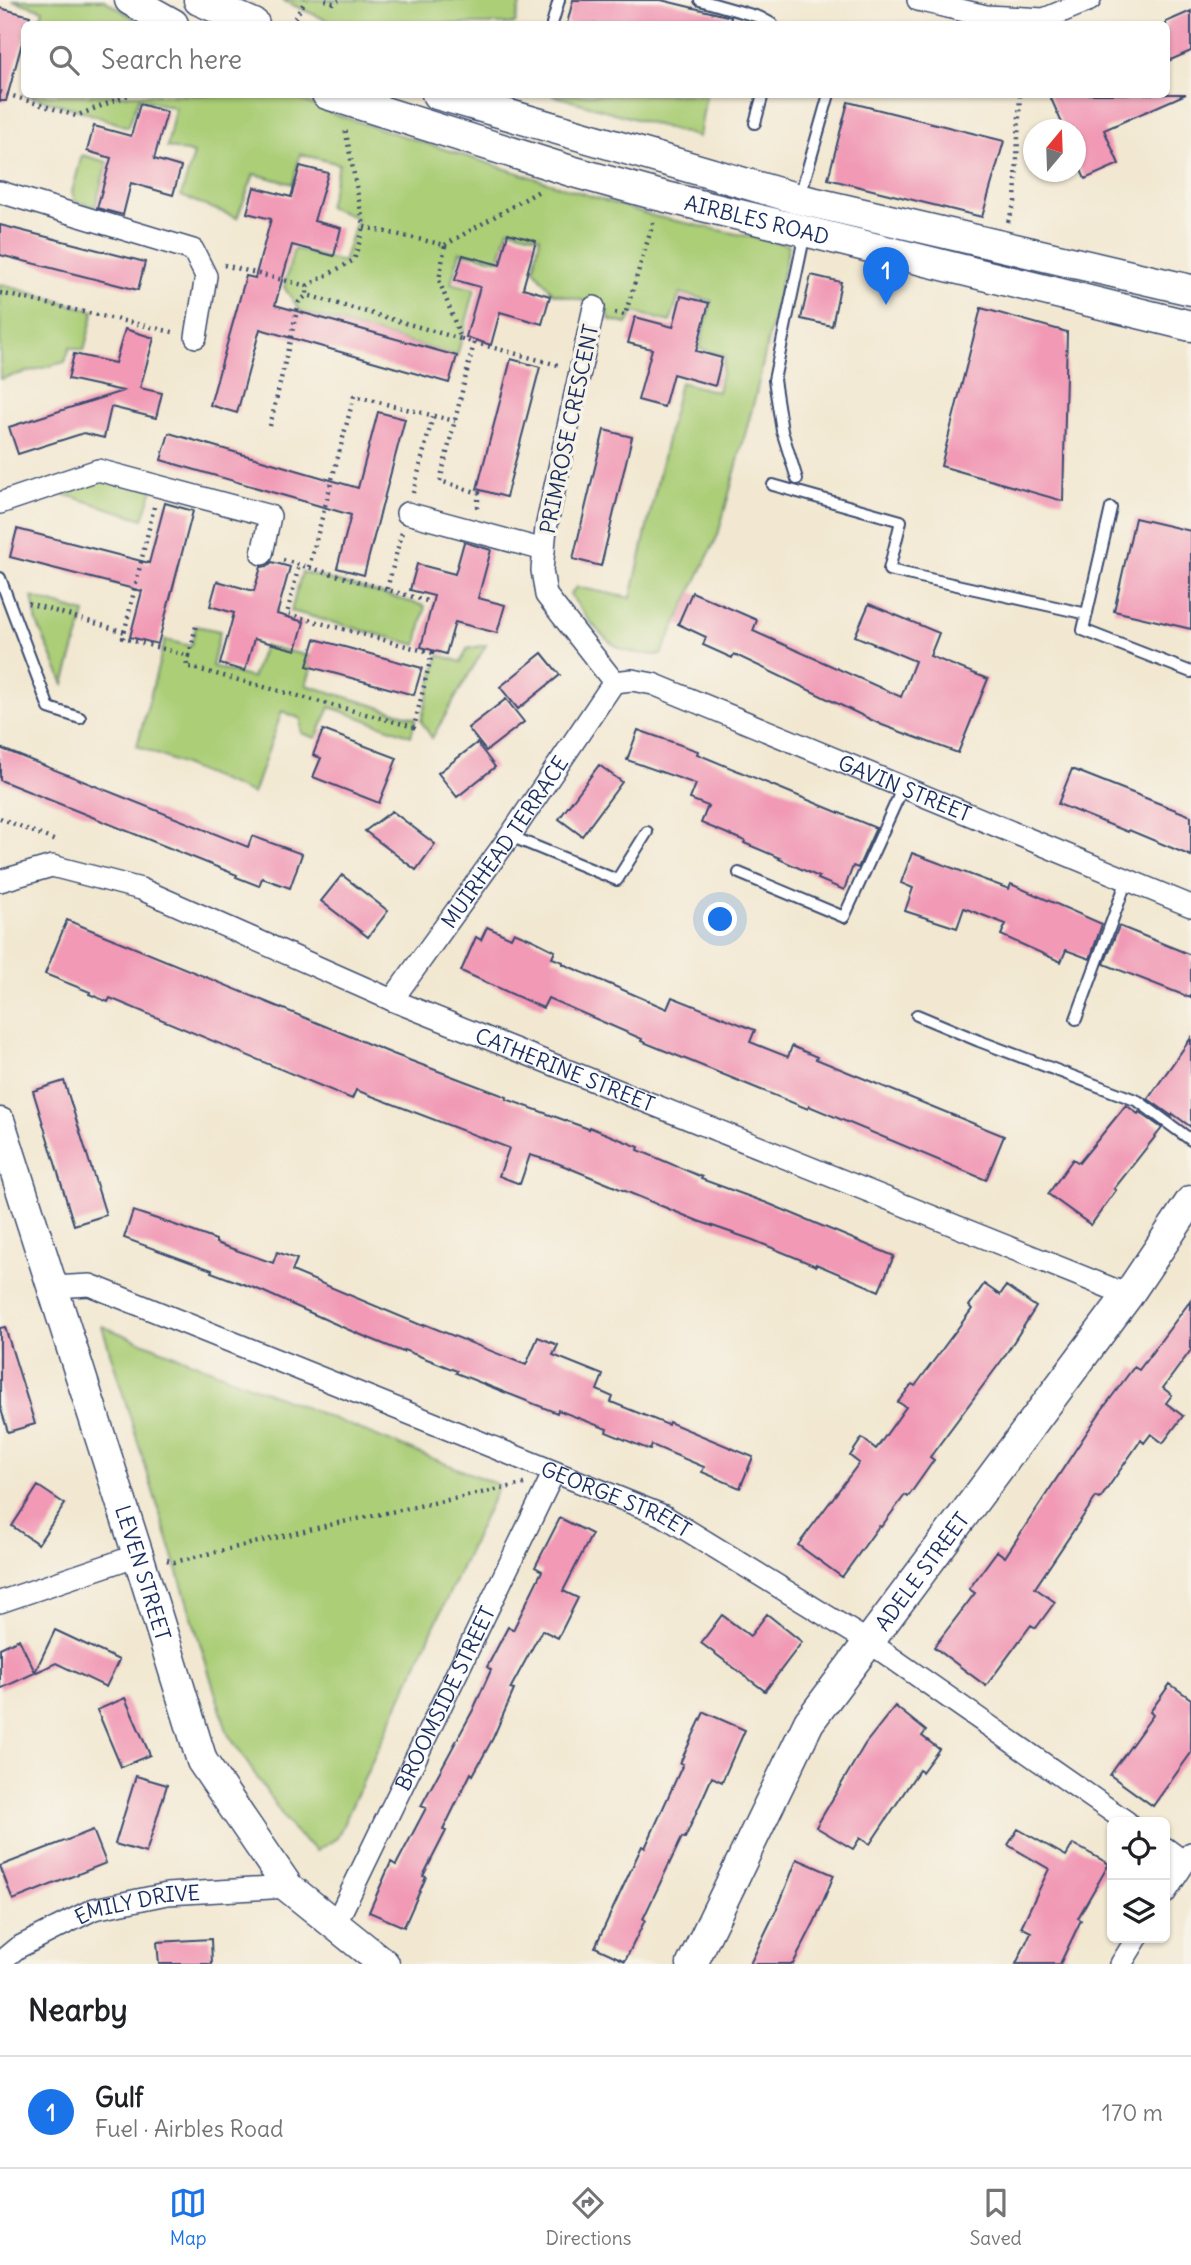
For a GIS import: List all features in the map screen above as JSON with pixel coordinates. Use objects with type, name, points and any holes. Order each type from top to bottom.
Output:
[{"type":"street","points":[[130,0],[168,21]]},
{"type":"street","points":[[200,0],[247,21]]},
{"type":"street","points":[[918,0],[986,16],[1044,19],[1090,0]]},
{"type":"street","name":"AIRBLES ROAD","points":[[336,98],[574,172],[1191,326]]},
{"type":"street","name":"AIRBLES ROAD","points":[[451,98],[799,199],[1191,290]]},
{"type":"street","points":[[0,192],[193,250],[206,276],[196,337]]},
{"type":"street","name":"PRIMROSE CRESCENT","points":[[594,307],[546,528],[542,570],[546,595],[614,682]]},
{"type":"street","points":[[0,503],[98,470],[270,516],[262,554]]},
{"type":"street","name":"PRIMROSE CRESCENT","points":[[407,513],[544,550]]},
{"type":"street","name":"GAVIN STREET","points":[[614,682],[632,680],[653,684],[1191,906]]},
{"type":"street","name":"MUIRHEAD TERRACE","points":[[392,1000],[510,836],[614,682]]},
{"type":"street","name":"CATHERINE STREET","points":[[0,881],[52,866],[141,889],[392,1000],[1128,1295]]},
{"type":"street","name":"LEVEN STREET","points":[[0,1123],[202,1761],[288,1888],[384,1964]]},
{"type":"street","name":"ADELE STREET","points":[[692,1964],[809,1722],[1128,1295],[1191,1201]]},
{"type":"street","name":"GEORGE STREET","points":[[52,1287],[90,1285],[552,1475],[664,1516],[869,1642],[1121,1817]]},
{"type":"street","name":"BROOMSIDE STREET","points":[[335,1925],[552,1475]]},
{"type":"street","points":[[0,1602],[138,1555]]},
{"type":"street","points":[[1170,1850],[1188,1857],[1170,1885]]},
{"type":"street","name":"EMILY DRIVE","points":[[0,1962],[17,1948],[94,1909],[167,1894],[288,1888]]},
{"type":"street","points":[[1121,1964],[1134,1943]]},
{"type":"lane","points":[[553,21],[559,0]]},
{"type":"lane","points":[[700,0],[766,21]]},
{"type":"lane","points":[[755,123],[762,98]]},
{"type":"lane","points":[[799,199],[828,98]]},
{"type":"lane","points":[[797,480],[782,431],[774,380],[806,232]]},
{"type":"lane","points":[[773,485],[901,521],[889,570],[1087,614]]},
{"type":"lane","points":[[1111,508],[1083,630],[1191,672]]},
{"type":"lane","points":[[0,578],[49,708],[80,718]]},
{"type":"lane","points":[[739,873],[844,917],[903,787]]},
{"type":"lane","points":[[510,836],[617,880],[647,832]]},
{"type":"lane","points":[[1076,1019],[1128,880]]},
{"type":"lane","points":[[917,1015],[1138,1101],[1191,1140]]},
{"type":"path","points":[[293,21],[306,0]]},
{"type":"path","points":[[325,0],[333,3],[339,0]]},
{"type":"path","points":[[0,92],[76,116],[121,98]]},
{"type":"path","points":[[198,258],[307,286],[354,260],[364,227],[333,98]]},
{"type":"path","points":[[999,245],[1015,202],[1020,98]]},
{"type":"path","points":[[364,227],[445,246],[574,172]]},
{"type":"path","points":[[594,307],[625,315],[661,195]]},
{"type":"path","points":[[445,246],[439,280],[461,339]]},
{"type":"path","points":[[270,426],[299,302],[307,295],[307,286]]},
{"type":"path","points":[[0,293],[196,337]]},
{"type":"path","points":[[307,295],[580,371]]},
{"type":"path","points":[[474,343],[440,481],[479,494],[476,520]]},
{"type":"path","points":[[309,568],[354,396],[455,421]]},
{"type":"path","points":[[159,486],[123,638],[189,656]]},
{"type":"path","points":[[262,554],[427,601]]},
{"type":"path","points":[[196,626],[186,666],[414,727],[432,653],[288,614],[299,565]]},
{"type":"path","points":[[7,597],[125,632]]},
{"type":"path","points":[[138,1555],[174,1562],[552,1475]]},
{"type":"green space","points":[[12,0],[104,0],[138,21],[40,21],[43,10]]},
{"type":"green space","points":[[282,0],[521,0],[516,21],[328,21]]},
{"type":"green space","points":[[37,98],[139,98],[128,127]]},
{"type":"green space","points":[[139,98],[296,98],[334,114],[653,216],[789,245],[756,394],[718,535],[661,655],[632,652],[610,642],[570,594],[577,587],[631,598],[680,382],[718,392],[725,356],[699,348],[712,301],[680,293],[670,322],[634,312],[627,324],[610,320],[605,306],[553,293],[534,269],[540,237],[508,229],[499,260],[460,252],[451,283],[475,289],[457,356],[301,312],[284,287],[294,249],[343,262],[357,218],[328,207],[339,164],[300,154],[293,184],[254,174],[237,218],[181,196],[194,154],[167,147],[175,108]]},
{"type":"green space","points":[[562,98],[706,98],[699,137]]},
{"type":"green space","points":[[82,155],[107,162],[95,207],[75,201],[72,192]]},
{"type":"green space","points":[[0,284],[94,311],[84,351],[70,347],[65,362],[0,379]]},
{"type":"green space","points":[[100,474],[153,489],[143,519],[60,493]]},
{"type":"green space","points":[[302,572],[425,606],[417,645],[291,611]]},
{"type":"green space","points":[[32,597],[85,613],[64,684],[37,623]]},
{"type":"green space","points":[[196,626],[220,631],[212,666],[252,678],[264,646],[310,656],[307,665],[312,667],[306,685],[416,718],[411,736],[330,707],[316,738],[301,733],[301,719],[282,711],[253,794],[137,746],[165,640],[191,646]]},
{"type":"green space","points":[[486,645],[432,738],[421,721],[439,655],[461,662],[467,649]]},
{"type":"green space","points":[[102,1326],[499,1485],[337,1838],[316,1851],[291,1828],[228,1734]]},
{"type":"building","points":[[573,0],[661,0],[731,17],[730,21],[568,21]]},
{"type":"building","points":[[0,8],[30,16],[29,21],[21,21],[21,47],[6,101],[0,101]]},
{"type":"building","points":[[1191,11],[1191,51],[1170,60],[1170,21]]},
{"type":"building","points":[[1170,94],[1186,94],[1104,130],[1119,164],[1086,179],[1086,119],[1060,119],[1051,98],[1170,98]]},
{"type":"building","points":[[848,102],[1004,141],[982,217],[828,179]]},
{"type":"building","points":[[140,104],[167,112],[154,159],[181,167],[173,195],[131,183],[123,215],[97,208],[111,158],[87,151],[94,126],[131,136]]},
{"type":"building","points":[[300,166],[328,173],[314,221],[341,228],[334,256],[292,245],[275,305],[457,356],[449,383],[260,329],[237,413],[210,405],[246,276],[255,278],[271,219],[247,213],[254,187],[291,197]]},
{"type":"building","points":[[0,225],[145,262],[138,290],[0,255]]},
{"type":"building","points":[[508,233],[536,241],[523,288],[550,296],[542,324],[500,312],[491,345],[466,337],[480,287],[455,280],[463,255],[500,265]]},
{"type":"building","points":[[811,275],[841,282],[832,326],[801,319]]},
{"type":"building","points":[[681,296],[709,303],[696,351],[722,358],[715,386],[673,374],[664,407],[638,400],[652,349],[628,343],[635,317],[673,327]]},
{"type":"building","points":[[981,308],[1067,332],[1063,501],[941,466]]},
{"type":"building","points":[[125,329],[154,338],[140,388],[162,393],[156,418],[111,407],[104,438],[84,433],[18,454],[9,427],[123,391],[68,379],[74,354],[115,363]]},
{"type":"building","points":[[511,359],[540,367],[506,497],[477,489]]},
{"type":"building","points":[[378,412],[405,419],[364,575],[337,568],[351,515],[161,460],[169,433],[358,488]]},
{"type":"building","points":[[604,430],[632,437],[601,566],[573,559]]},
{"type":"building","points":[[165,503],[193,511],[158,644],[130,637],[142,591],[10,557],[17,529],[149,563]]},
{"type":"building","points":[[1135,518],[1191,531],[1191,629],[1114,611]]},
{"type":"building","points":[[464,542],[491,550],[478,598],[505,605],[497,633],[455,622],[446,654],[421,647],[434,596],[410,590],[417,564],[455,574]]},
{"type":"building","points":[[272,562],[290,567],[277,614],[304,622],[296,650],[254,639],[245,671],[220,664],[234,613],[210,606],[217,581],[254,591],[261,567]]},
{"type":"building","points":[[692,592],[757,620],[753,631],[901,697],[915,661],[855,636],[869,604],[939,633],[930,656],[988,679],[958,753],[882,725],[734,654],[732,658],[703,645],[706,637],[678,624]]},
{"type":"building","points":[[315,639],[422,668],[414,695],[307,666]]},
{"type":"building","points":[[542,653],[560,675],[518,709],[500,687]]},
{"type":"building","points":[[506,699],[524,722],[486,751],[468,728]]},
{"type":"building","points":[[323,730],[397,758],[379,803],[313,777],[321,758],[313,755]]},
{"type":"building","points":[[638,730],[698,751],[697,754],[876,828],[858,868],[853,866],[844,890],[744,843],[745,841],[701,823],[708,806],[690,799],[696,784],[627,760]]},
{"type":"building","points":[[477,743],[495,767],[457,797],[438,773]]},
{"type":"building","points":[[0,748],[248,847],[252,836],[302,854],[290,888],[262,878],[259,886],[0,780]]},
{"type":"building","points":[[599,765],[622,782],[582,836],[559,819]]},
{"type":"building","points":[[1072,769],[1191,816],[1191,856],[1058,804]]},
{"type":"building","points":[[392,811],[435,844],[416,870],[365,831]]},
{"type":"building","points":[[912,853],[1009,889],[1011,884],[1102,924],[1090,959],[1066,950],[1061,962],[1001,935],[1006,924],[964,908],[957,928],[905,911],[913,888],[901,883]]},
{"type":"building","points":[[342,875],[388,911],[368,937],[321,901]]},
{"type":"building","points":[[67,920],[393,1054],[507,1097],[506,1099],[639,1147],[638,1150],[702,1177],[701,1179],[767,1203],[894,1256],[879,1291],[557,1163],[530,1155],[520,1184],[499,1176],[509,1148],[356,1090],[352,1099],[110,998],[108,1002],[45,974]]},
{"type":"building","points":[[1119,926],[1191,955],[1191,998],[1104,964]]},
{"type":"building","points":[[487,927],[511,938],[514,932],[533,940],[555,951],[552,958],[563,964],[667,1009],[672,997],[755,1030],[750,1042],[788,1057],[792,1046],[817,1057],[816,1059],[1004,1136],[986,1180],[809,1106],[808,1109],[641,1041],[642,1039],[548,998],[543,1008],[461,971],[476,937],[481,940]]},
{"type":"building","points":[[1191,1038],[1191,1127],[1148,1099]]},
{"type":"building","points":[[64,1081],[106,1215],[74,1225],[33,1091]]},
{"type":"building","points":[[1126,1105],[1162,1128],[1114,1189],[1116,1190],[1091,1225],[1048,1194],[1073,1159],[1079,1163]]},
{"type":"building","points":[[133,1211],[273,1263],[277,1252],[297,1259],[292,1271],[423,1326],[424,1324],[526,1365],[538,1337],[558,1345],[553,1355],[603,1375],[597,1390],[613,1397],[611,1402],[668,1425],[669,1422],[753,1457],[740,1488],[702,1472],[704,1467],[652,1445],[650,1450],[606,1432],[607,1429],[558,1410],[557,1413],[349,1330],[262,1291],[211,1272],[212,1270],[124,1238]]},
{"type":"building","points":[[984,1284],[1000,1295],[1006,1286],[1036,1307],[1002,1360],[930,1457],[934,1460],[908,1497],[905,1495],[881,1527],[879,1526],[842,1577],[798,1545],[859,1463],[850,1456],[862,1438],[876,1449],[906,1407],[898,1402],[912,1384],[915,1386],[972,1309],[969,1306]]},
{"type":"building","points":[[1191,1300],[1191,1350],[1163,1388],[1172,1395],[1166,1403],[1183,1416],[1163,1443],[1151,1434],[1144,1443],[1141,1440],[1100,1499],[1096,1497],[1035,1588],[1055,1602],[1036,1628],[1031,1625],[986,1686],[934,1647],[975,1593],[969,1589],[997,1551],[1005,1557],[1101,1411],[1134,1367],[1139,1370]]},
{"type":"building","points":[[5,1327],[35,1424],[8,1432],[0,1406],[0,1328]]},
{"type":"building","points":[[38,1486],[65,1504],[38,1544],[12,1526]]},
{"type":"building","points":[[560,1518],[592,1534],[563,1591],[578,1598],[558,1638],[542,1630],[510,1689],[514,1690],[493,1738],[473,1775],[471,1773],[443,1830],[446,1831],[423,1876],[426,1877],[404,1927],[369,1912],[391,1862],[396,1865],[426,1808],[421,1806],[473,1710],[491,1670],[487,1667],[508,1627],[513,1630],[542,1571],[535,1567]]},
{"type":"building","points":[[767,1614],[802,1642],[765,1691],[701,1643],[722,1615],[750,1636]]},
{"type":"building","points":[[55,1630],[119,1660],[106,1687],[56,1663],[0,1689],[0,1648],[19,1639],[35,1672]]},
{"type":"building","points":[[1170,1684],[1191,1699],[1191,1753],[1153,1806],[1110,1775],[1153,1715],[1150,1712]]},
{"type":"building","points":[[125,1698],[150,1755],[121,1767],[97,1710]]},
{"type":"building","points":[[895,1706],[926,1731],[922,1736],[939,1749],[922,1772],[919,1770],[870,1844],[860,1838],[853,1849],[816,1827],[865,1744]]},
{"type":"building","points":[[704,1712],[745,1730],[722,1782],[712,1777],[625,1961],[595,1947],[642,1846],[645,1848]]},
{"type":"building","points":[[136,1776],[167,1785],[146,1853],[115,1844]]},
{"type":"building","points":[[1018,1829],[1066,1856],[1073,1844],[1107,1863],[1107,1867],[1078,1918],[1081,1920],[1060,1964],[1016,1964],[1031,1932],[1021,1927],[1049,1869],[1008,1845]]},
{"type":"building","points":[[93,1830],[106,1863],[13,1900],[0,1866]]},
{"type":"building","points":[[797,1859],[834,1875],[815,1921],[793,1964],[750,1964],[780,1902]]},
{"type":"building","points":[[211,1939],[212,1964],[159,1964],[157,1942]]},
{"type":"place","name":"Gulf","points":[[886,305]]}]
